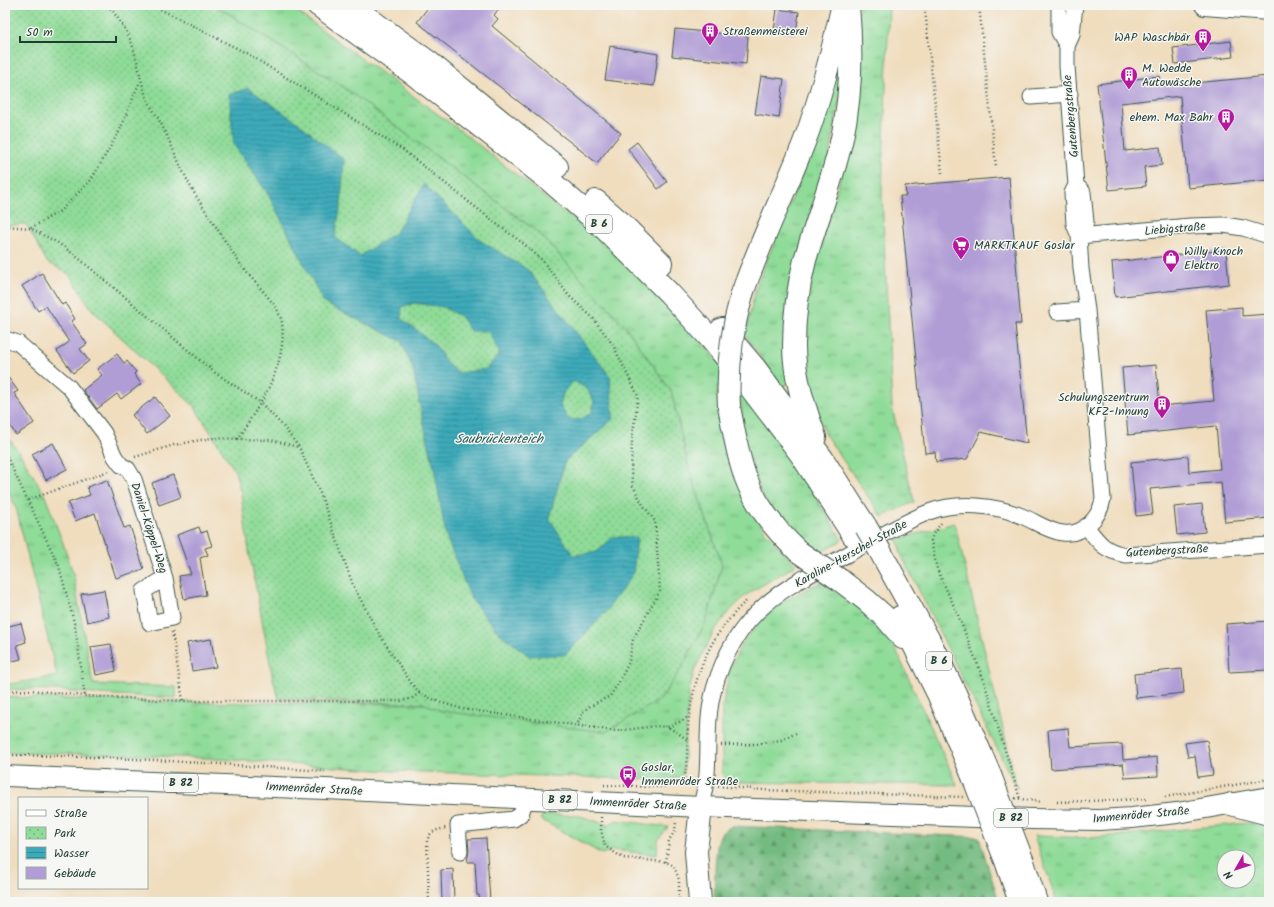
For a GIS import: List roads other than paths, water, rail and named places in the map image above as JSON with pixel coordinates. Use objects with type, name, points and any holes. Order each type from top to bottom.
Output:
[{"type":"highway","name":"B 6","points":[[318,5],[416,76],[549,180],[604,228],[669,293],[710,338],[738,372],[859,531],[930,642],[955,693],[981,775],[1014,861],[1036,902]]},
{"type":"highway","name":"B 6","points":[[350,5],[436,68],[552,163],[619,221],[680,282],[742,352],[822,458],[859,531]]},
{"type":"highway","points":[[843,5],[821,93],[805,140],[755,257],[742,294],[730,344],[729,407],[739,455],[745,475],[753,494],[776,528],[786,541],[799,552],[840,580],[885,617],[924,666]]},
{"type":"highway","points":[[822,458],[801,398],[796,373],[794,348],[795,320],[796,306],[805,261],[826,196],[842,137],[850,90],[851,37],[848,5]]},
{"type":"highway","name":"B 6","points":[[874,555],[892,602],[981,775]]},
{"type":"highway","points":[[1231,804],[1269,814]]},
{"type":"highway","points":[[700,898],[696,852],[705,807]]},
{"type":"highway","name":"B 6","points":[[1014,861],[1020,902]]},
{"type":"main road","points":[[1205,5],[1269,10]]},
{"type":"main road","name":"Immenröder Straße","points":[[5,776],[526,799],[599,793],[677,806],[1024,819],[1099,820],[1154,816],[1269,797]]},
{"type":"street","name":"Gutenbergstraße","points":[[1059,5],[1059,32],[1067,46]]},
{"type":"street","name":"Gutenbergstraße","points":[[1075,5],[1072,35],[1067,46],[1067,66],[1076,185],[1072,193],[1074,224],[1079,236],[1081,270],[1087,310],[1103,499],[1100,511],[1086,526],[1098,542],[1106,549],[1114,553],[1126,555],[1269,544]]},
{"type":"street","points":[[1031,97],[1070,94]]},
{"type":"street","name":"Liebigstraße","points":[[1079,236],[1190,226],[1224,225],[1243,228],[1269,236]]},
{"type":"street","points":[[1057,312],[1087,310]]},
{"type":"street","name":"Daniel-Köppel-Weg","points":[[5,340],[18,343],[69,387],[104,433],[115,457],[128,470],[134,479],[165,578],[172,618],[150,623],[144,591],[165,578]]},
{"type":"street","name":"Karoline-Herschel-Straße","points":[[705,807],[708,786],[713,774],[708,744],[713,691],[719,673],[734,642],[752,618],[766,604],[785,590],[891,530],[928,512],[940,508],[961,506],[997,509],[1015,513],[1064,534],[1081,531],[1086,526]]},
{"type":"street","points":[[460,852],[458,825],[514,819],[521,814],[526,799]]},
{"type":"water","name":"Saubrückenteich","points":[[248,88],[301,125],[344,160],[341,204],[335,237],[360,256],[396,232],[424,184],[481,241],[528,270],[610,376],[613,419],[565,461],[549,518],[573,555],[597,552],[613,537],[637,537],[633,574],[605,613],[565,655],[529,656],[498,632],[471,599],[446,536],[434,467],[413,369],[401,341],[324,303],[268,194],[234,145],[229,95]],"holes":[[[414,303],[443,307],[461,317],[470,331],[488,331],[500,354],[486,369],[459,373],[448,365],[435,345],[401,318],[402,307]],[[574,381],[587,389],[594,401],[592,412],[580,420],[568,419],[560,405],[564,391]]]},
{"type":"place","name":"Straßenmeisterei","points":[[710,46]]},
{"type":"place","name":"WAP Waschbär","points":[[1203,52]]},
{"type":"place","name":"M. Wedde Autowäsche","points":[[1129,90]]},
{"type":"place","name":"ehem. Max Bahr","points":[[1226,132]]},
{"type":"place","name":"MARKTKAUF Goslar","points":[[961,260]]},
{"type":"place","name":"Willy Knoch Elektro","points":[[1171,273]]},
{"type":"place","name":"Schulungszentrum KFZ-Innung","points":[[1162,419]]},
{"type":"place","name":"Goslar, Immenröder Straße","points":[[628,789]]}]
